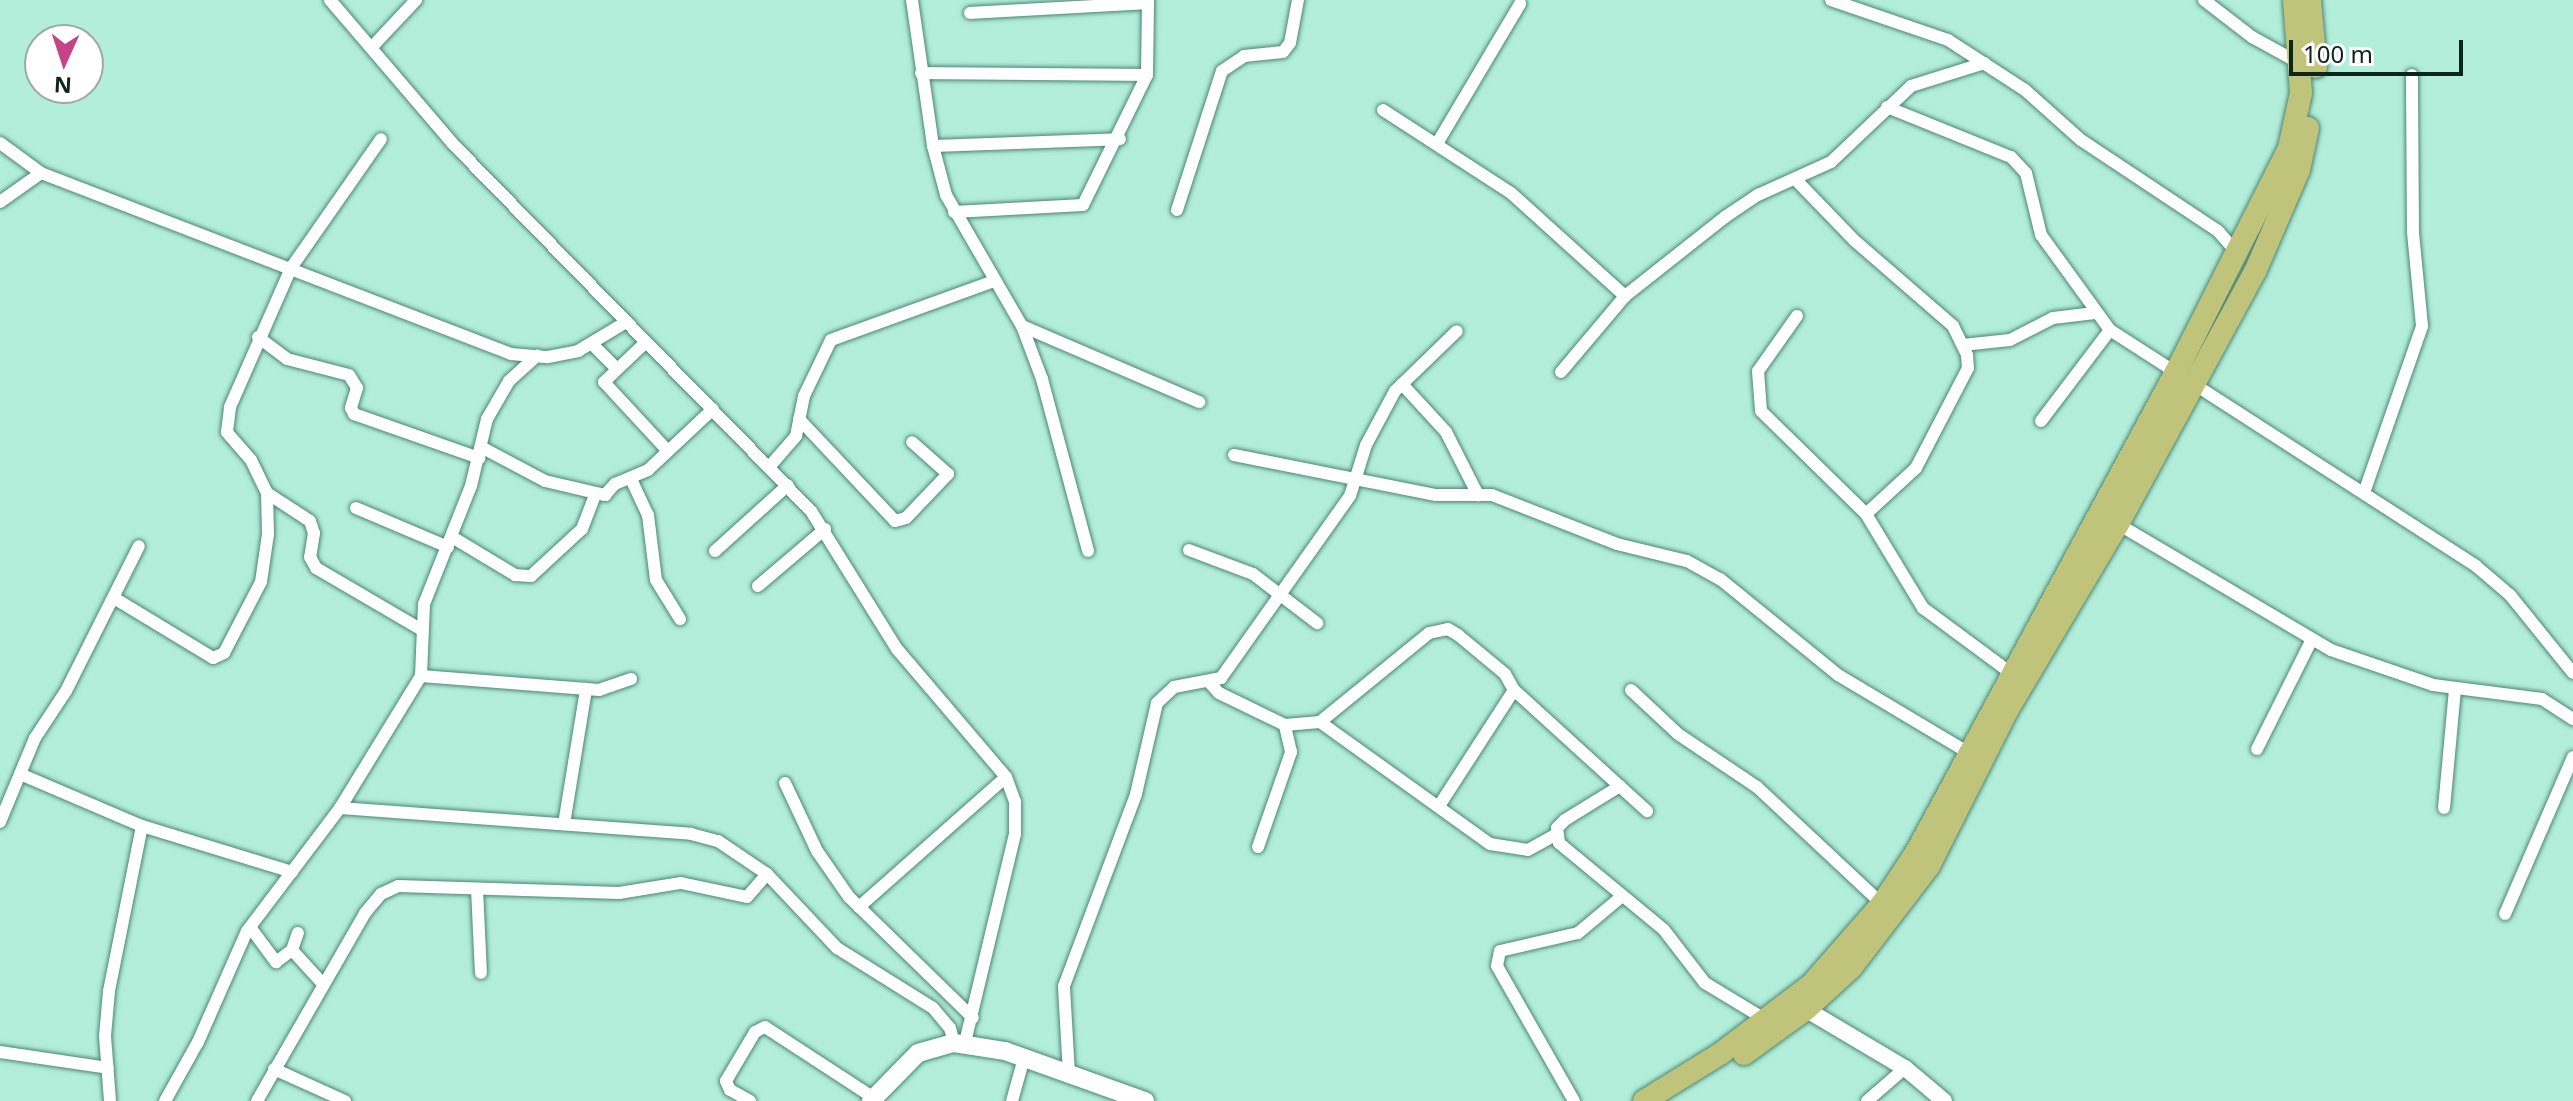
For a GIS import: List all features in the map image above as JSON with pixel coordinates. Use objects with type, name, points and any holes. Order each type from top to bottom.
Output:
[{"type":"highway","points":[[1644,1101],[1766,1020],[1799,1005],[1843,953],[1882,904],[2000,707],[2118,524],[2238,254],[2289,148],[2301,93],[2294,0]]},
{"type":"highway","points":[[2000,707],[2011,673],[2185,378],[2255,272],[2299,170],[2316,66],[2310,0]]},
{"type":"highway","points":[[1671,1101],[1851,968],[1904,904],[1945,838],[1979,743]]},
{"type":"main road","points":[[873,1099],[918,1053],[959,1043],[1024,1058],[1145,1101]]},
{"type":"street","points":[[330,0],[453,144],[770,466],[825,529],[897,649],[1006,777],[1015,802],[1015,834],[973,1018],[959,1043],[943,1017],[837,948],[747,856],[691,834],[340,808]]},
{"type":"street","points":[[371,48],[416,0]]},
{"type":"street","points":[[912,0],[933,146],[954,212],[1022,326],[1042,379],[1088,551]]},
{"type":"street","points":[[1177,210],[1222,71],[1244,56],[1283,52],[1290,43],[1298,0]]},
{"type":"street","points":[[1831,0],[1948,40],[1985,63],[2025,90],[2081,140],[2218,231],[2238,254]]},
{"type":"street","points":[[2204,0],[2252,37],[2301,64]]},
{"type":"street","points":[[954,212],[1078,208],[1120,139],[1147,75],[1148,2],[970,13]]},
{"type":"street","points":[[1438,142],[1520,4]]},
{"type":"street","points":[[1561,372],[1625,296],[1758,195],[1831,162],[1911,86],[1985,63]]},
{"type":"street","points":[[921,73],[1147,75]]},
{"type":"street","points":[[2365,490],[2422,326],[2413,232],[2412,75]]},
{"type":"street","points":[[1887,107],[1958,133],[2021,165],[2041,235],[2110,330],[2365,490],[2510,595],[2573,673]]},
{"type":"street","points":[[1383,110],[1438,142],[1511,193],[1625,296]]},
{"type":"street","points":[[114,598],[213,658],[221,657],[266,565],[267,493],[251,460],[227,432],[226,422],[258,337],[291,268],[381,139]]},
{"type":"street","points":[[933,146],[1120,139]]},
{"type":"street","points":[[0,143],[41,173],[400,307],[470,341],[537,356],[592,344],[626,322]]},
{"type":"street","points":[[0,202],[41,173]]},
{"type":"street","points":[[1796,180],[1855,241],[1953,326],[1963,345],[1968,368],[1928,449],[1903,483],[1866,514]]},
{"type":"street","points":[[770,466],[796,436],[799,419],[824,353],[839,334],[994,281]]},
{"type":"street","points":[[1963,345],[2010,340],[2053,318],[2095,313]]},
{"type":"street","points":[[1797,316],[1758,371],[1761,411],[1866,514],[1923,608],[2011,673]]},
{"type":"street","points":[[1022,326],[1199,402]]},
{"type":"street","points":[[2041,421],[2110,330]]},
{"type":"street","points":[[1069,1074],[1061,1013],[1064,986],[1136,794],[1157,703],[1174,687],[1210,683],[1221,678],[1283,596],[1355,482],[1366,445],[1402,384],[1457,331]]},
{"type":"street","points":[[258,337],[287,359],[349,375],[357,388],[351,408],[354,414],[480,452],[545,481],[595,495],[605,495],[615,484],[631,479],[668,451],[713,409]]},
{"type":"street","points":[[646,342],[616,368],[605,383],[668,451]]},
{"type":"street","points":[[592,344],[616,368]]},
{"type":"street","points":[[165,1101],[250,927],[340,808],[421,676],[422,630],[428,591],[450,542],[496,399],[537,356]]},
{"type":"street","points":[[1402,384],[1446,432],[1478,495]]},
{"type":"street","points":[[799,419],[895,521],[906,518],[948,474],[912,442]]},
{"type":"street","points":[[1234,455],[1355,482],[1436,495],[1492,495],[1617,544],[1687,561],[1720,579],[1838,675],[1979,743]]},
{"type":"street","points":[[631,479],[648,515],[656,580],[680,619]]},
{"type":"street","points":[[715,551],[788,485]]},
{"type":"street","points":[[267,493],[310,521],[314,533],[310,557],[316,568],[422,630]]},
{"type":"street","points":[[356,508],[450,542],[515,575],[531,576],[576,536],[595,495]]},
{"type":"street","points":[[2118,524],[2312,639],[2388,672],[2455,690],[2542,699],[2573,719]]},
{"type":"street","points":[[758,586],[825,529]]},
{"type":"street","points":[[0,822],[20,774],[139,546]]},
{"type":"street","points":[[1189,550],[1253,574],[1317,623]]},
{"type":"street","points":[[1210,683],[1219,693],[1285,725],[1320,722],[1429,633],[1443,629],[1458,635],[1505,674],[1514,690],[1647,811]]},
{"type":"street","points":[[2257,749],[2312,639]]},
{"type":"street","points":[[421,676],[586,689],[611,689],[631,679]]},
{"type":"street","points":[[564,824],[586,689]]},
{"type":"street","points":[[1439,806],[1514,690]]},
{"type":"street","points":[[1631,690],[1678,734],[1757,787],[1882,904]]},
{"type":"street","points":[[2444,808],[2455,690]]},
{"type":"street","points":[[1320,722],[1502,848],[1528,850],[1555,835],[1565,820],[1620,786]]},
{"type":"street","points":[[1258,847],[1291,752],[1285,725]]},
{"type":"street","points":[[2505,914],[2573,757]]},
{"type":"street","points":[[20,774],[142,826],[292,872]]},
{"type":"street","points":[[859,907],[1006,777]]},
{"type":"street","points":[[785,783],[817,851],[859,907],[973,1018]]},
{"type":"street","points":[[110,1101],[109,991],[142,826]]},
{"type":"street","points":[[1555,835],[1621,897],[1664,930],[1705,983],[1766,1020]]},
{"type":"street","points":[[257,1101],[323,984],[381,894],[422,883],[477,889],[619,893],[681,883],[747,897],[767,874]]},
{"type":"street","points":[[477,889],[481,973]]},
{"type":"street","points":[[1574,1101],[1497,966],[1500,951],[1578,933],[1621,897]]},
{"type":"street","points":[[250,927],[276,962],[292,950],[298,933]]},
{"type":"street","points":[[292,950],[323,984]]},
{"type":"street","points":[[1799,1005],[1905,1068],[1944,1101]]},
{"type":"street","points":[[750,1101],[730,1090],[726,1081],[755,1032],[765,1027],[873,1099]]},
{"type":"street","points":[[0,1052],[108,1068]]},
{"type":"street","points":[[1012,1101],[1024,1058]]},
{"type":"street","points":[[1867,1101],[1905,1068]]},
{"type":"street","points":[[274,1069],[345,1101]]}]
